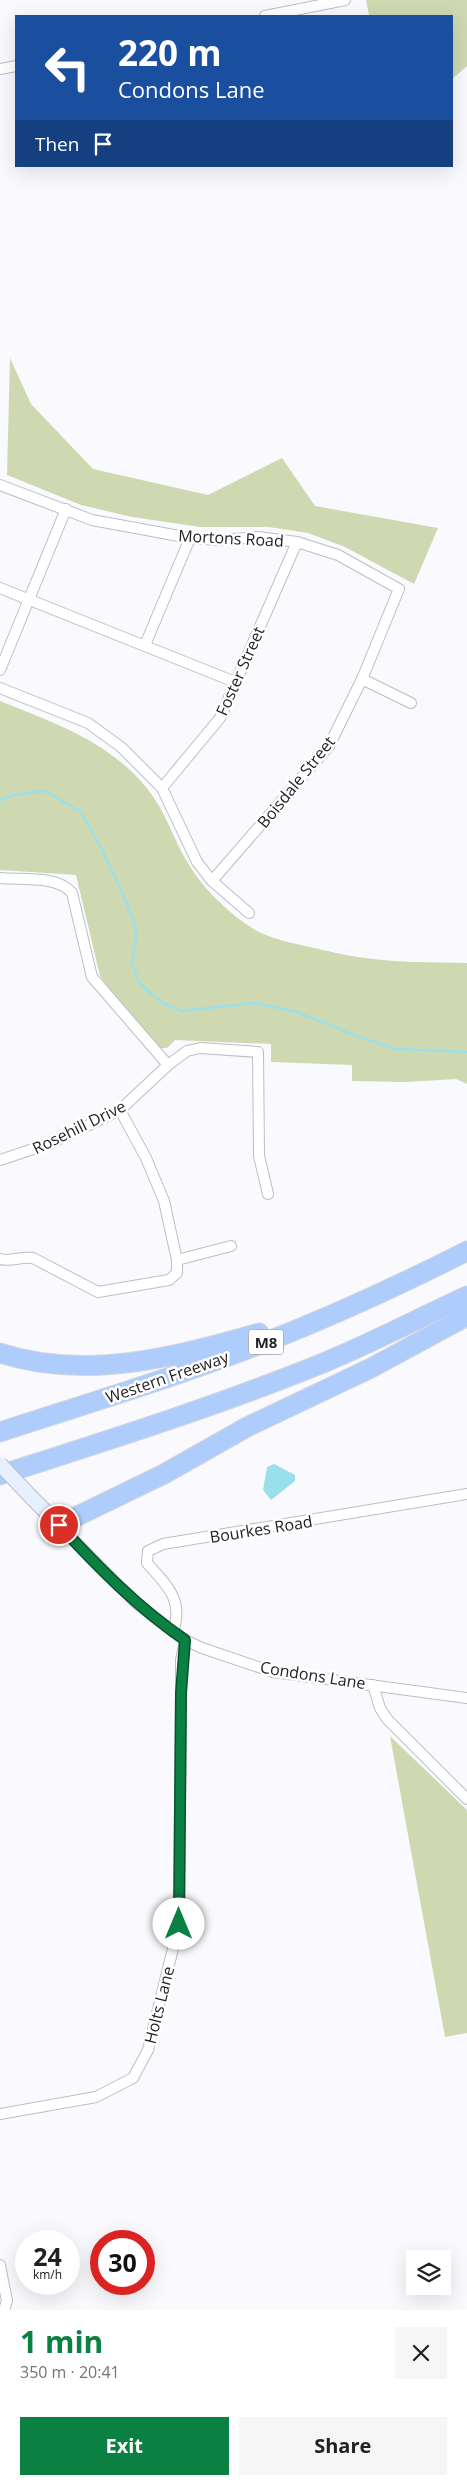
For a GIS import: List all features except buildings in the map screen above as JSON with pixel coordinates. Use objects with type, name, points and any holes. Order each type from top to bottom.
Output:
[{"type":"highway","name":"Western Freeway","points":[[0,1432],[123,1393],[241,1351],[405,1282],[467,1251]]},
{"type":"highway","points":[[0,1353],[62,1365],[129,1363],[161,1359],[259,1333],[343,1301],[405,1282]]},
{"type":"highway","name":"M8","points":[[0,1475],[190,1414],[293,1375],[467,1296]]},
{"type":"highway","points":[[59,1525],[164,1474],[247,1427],[386,1360],[467,1316]]},
{"type":"main road","points":[[0,1464],[59,1525]]},
{"type":"street","points":[[270,15],[345,0]]},
{"type":"street","points":[[0,69],[15,66]]},
{"type":"street","name":"Mortons Road","points":[[0,484],[92,520],[190,538],[220,540],[258,538],[297,542],[338,555],[399,589]]},
{"type":"street","points":[[0,670],[66,510]]},
{"type":"street","points":[[145,645],[190,538]]},
{"type":"street","name":"Foster Street","points":[[162,788],[220,718],[297,542]]},
{"type":"street","points":[[0,588],[235,682]]},
{"type":"street","name":"Boisdale Street","points":[[212,881],[329,746],[362,679],[399,589]]},
{"type":"street","points":[[362,679],[411,703]]},
{"type":"street","points":[[0,688],[88,723],[121,747],[162,788],[197,862],[212,881],[249,913]]},
{"type":"street","points":[[0,878],[57,882],[66,886],[72,894],[92,977],[168,1064]]},
{"type":"street","name":"Rosehill Drive","points":[[0,1160],[51,1143],[120,1110],[168,1064],[187,1051],[200,1048],[258,1052],[259,1156],[268,1194]]},
{"type":"street","points":[[0,1259],[9,1262],[26,1257],[33,1258],[98,1292],[169,1280],[177,1273],[177,1260],[164,1201],[146,1158],[120,1110]]},
{"type":"street","points":[[177,1260],[231,1246]]},
{"type":"street","name":"Bourkes Road","points":[[173,1632],[177,1620],[175,1601],[166,1583],[147,1563],[148,1551],[154,1547],[467,1494]]},
{"type":"street","name":"Condons Lane","points":[[59,1525],[119,1588],[173,1632],[185,1640],[224,1657],[273,1672],[467,1698]]},
{"type":"street","name":"Holts Lane","points":[[0,2114],[96,2097],[133,2078],[148,2050],[179,1924],[181,1685],[185,1640]]},
{"type":"street","points":[[373,1685],[380,1708],[387,1718],[467,1799]]},
{"type":"street","points":[[0,2264],[7,2301],[4,2310]]},
{"type":"green space","points":[[366,0],[467,0],[467,66],[453,78],[453,15],[369,15]]},
{"type":"green space","points":[[10,358],[31,404],[93,469],[208,495],[282,458],[315,506],[438,528],[414,584],[345,547],[308,533],[269,527],[200,527],[132,517],[81,505],[7,475]]},
{"type":"green space","points":[[0,701],[43,718],[84,738],[122,763],[139,779],[154,798],[186,860],[203,884],[223,905],[253,929],[285,941],[358,957],[403,962],[467,963],[467,1084],[456,1079],[405,1082],[352,1081],[352,1065],[271,1062],[271,1044],[175,1040],[167,1048],[160,1048],[133,1021],[100,976],[76,875],[0,870]]},
{"type":"green space","points":[[390,1736],[467,1810],[467,2033],[445,2037]]},
{"type":"water","points":[[274,1464],[295,1475],[295,1481],[271,1500],[263,1490],[267,1467]]},
{"type":"waterway","points":[[0,800],[13,795],[45,791],[81,812],[101,847],[137,930],[132,963],[139,983],[161,1002],[181,1011],[255,1003],[297,1012],[360,1037],[397,1049],[467,1052]]},
{"type":"route","points":[[59,1525],[119,1588],[154,1618],[185,1640],[181,1660],[179,1924]]}]
